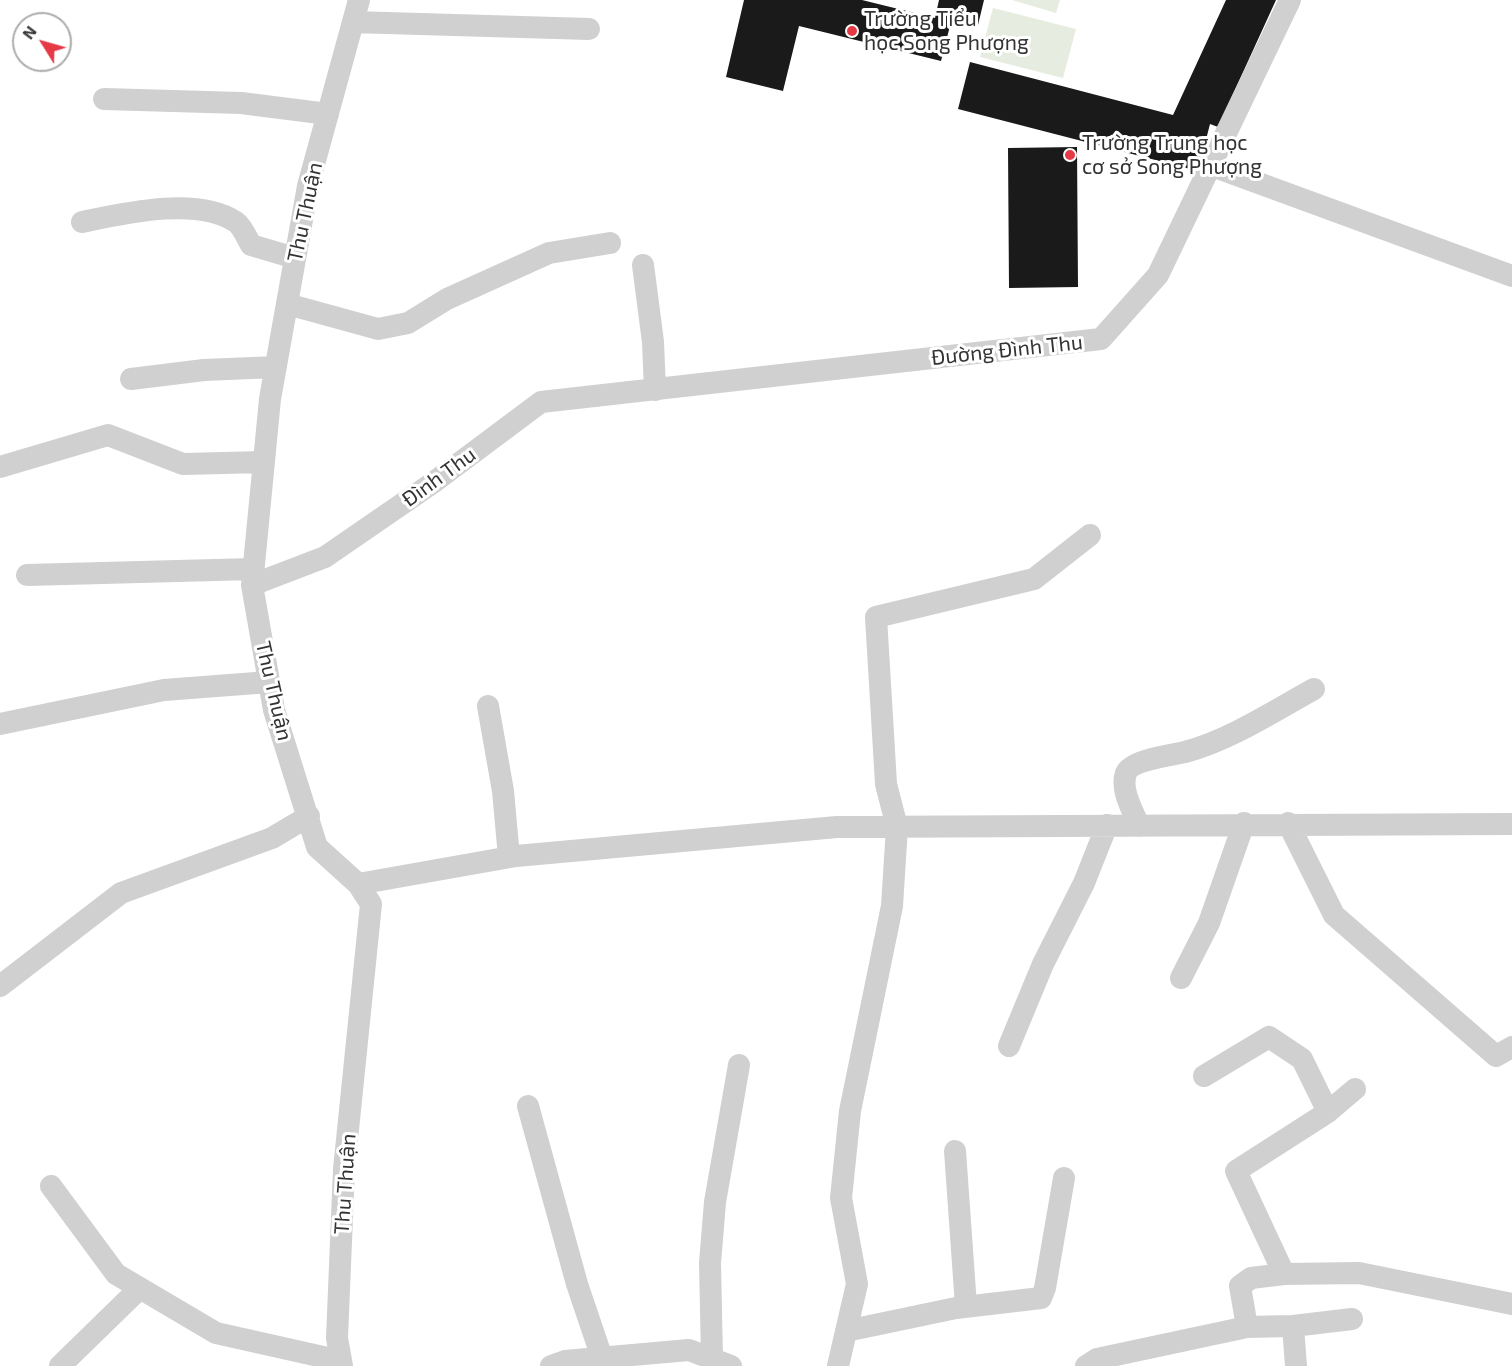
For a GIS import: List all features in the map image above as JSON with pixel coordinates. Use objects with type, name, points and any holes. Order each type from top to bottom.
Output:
[{"type":"street","name":"Thu Thuận","points":[[342,1363],[337,1338],[344,1169],[371,904],[357,884],[317,847],[274,710],[252,577],[276,367],[308,186],[359,0]]},
{"type":"street","name":"Đường Đình Thu","points":[[632,392],[1101,339],[1158,275],[1290,0]]},
{"type":"street","points":[[353,22],[589,29]]},
{"type":"street","points":[[104,99],[242,103],[328,114]]},
{"type":"street","points":[[1212,166],[1512,276]]},
{"type":"street","points":[[82,222],[134,211],[207,209],[238,223],[251,245],[295,258]]},
{"type":"street","points":[[287,304],[378,330],[408,323],[447,299],[549,252],[610,243]]},
{"type":"street","points":[[643,265],[653,342],[656,390]]},
{"type":"street","points":[[131,379],[204,370],[276,367]]},
{"type":"street","name":"Đình Thu","points":[[27,574],[252,577],[325,557],[434,482],[541,402],[632,392]]},
{"type":"street","points":[[0,467],[108,435],[183,464],[264,462]]},
{"type":"street","points":[[838,1366],[857,1284],[841,1198],[849,1122],[892,906],[897,827],[886,784],[876,617],[1035,579],[1090,535]]},
{"type":"street","points":[[0,724],[164,690],[269,682]]},
{"type":"street","points":[[1139,826],[1126,793],[1126,773],[1133,764],[1189,751],[1238,730],[1314,689]]},
{"type":"street","points":[[488,706],[503,791],[509,857]]},
{"type":"street","points":[[0,986],[121,893],[272,838],[309,816]]},
{"type":"street","points":[[357,884],[509,857],[837,827],[1287,823],[1512,824]]},
{"type":"street","points":[[1287,823],[1334,915],[1496,1056],[1512,1047]]},
{"type":"street","points":[[1181,978],[1209,922],[1244,824]]},
{"type":"street","points":[[1009,1046],[1051,947],[1084,884],[1107,825]]},
{"type":"street","points":[[1204,1076],[1269,1037],[1302,1059],[1328,1112]]},
{"type":"street","points":[[551,1366],[565,1362],[689,1350],[722,1362],[710,1263],[715,1202],[739,1065]]},
{"type":"street","points":[[1284,1274],[1236,1171],[1328,1112],[1355,1089]]},
{"type":"street","points":[[528,1106],[577,1284],[602,1358]]},
{"type":"street","points":[[955,1151],[966,1306]]},
{"type":"street","points":[[846,1331],[966,1306],[1041,1298],[1045,1288],[1064,1178]]},
{"type":"street","points":[[51,1186],[116,1274],[216,1333],[309,1361],[342,1363]]},
{"type":"street","points":[[1247,1327],[1240,1286],[1251,1278],[1284,1274],[1359,1273],[1497,1303],[1512,1304]]},
{"type":"street","points":[[60,1366],[140,1288]]},
{"type":"street","points":[[1086,1366],[1097,1359],[1247,1327],[1293,1326],[1352,1319]]},
{"type":"street","points":[[1293,1326],[1296,1366]]},
{"type":"shaded area","points":[[1012,0],[1060,0],[1056,13]]},
{"type":"shaded area","points":[[993,8],[1076,29],[1063,78],[980,57]]},
{"type":"building","points":[[744,0],[862,0],[935,18],[939,0],[984,0],[978,25],[952,18],[941,61],[799,26],[783,91],[726,77]]},
{"type":"building","points":[[1226,0],[1276,0],[1218,127],[1210,124],[1198,171],[958,109],[970,62],[1173,115]]},
{"type":"building","name":"Trường Trung học cơ sở Song Phượng","points":[[1077,147],[1078,287],[1009,288],[1008,148]]},
{"type":"place","name":"Trường Tiểu học Song Phượng","points":[[852,31]]},
{"type":"place","name":"Trường Trung học cơ sở Song Phượng","points":[[1070,155]]}]
